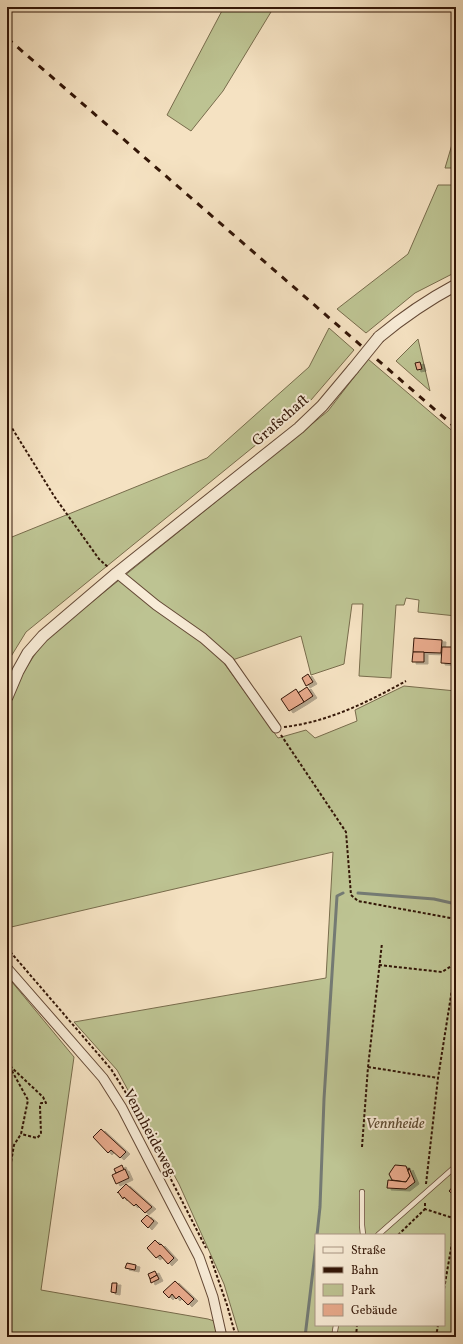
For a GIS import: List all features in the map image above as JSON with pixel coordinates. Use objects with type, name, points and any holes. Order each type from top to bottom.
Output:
[{"type":"street","name":"Grafschaft","points":[[7,697],[18,671],[28,653],[43,636],[117,573],[299,428],[322,406],[379,337],[425,302],[456,285]]},
{"type":"street","points":[[117,573],[156,605],[203,638],[229,661],[276,728]]},
{"type":"street","name":"Vennheideweg","points":[[7,968],[103,1078],[122,1108],[199,1257],[213,1297],[222,1337]]},
{"type":"lane","points":[[379,1234],[456,1166]]},
{"type":"lane","points":[[362,1192],[363,1234]]},
{"type":"lane","points":[[334,1337],[336,1326]]},
{"type":"path","points":[[7,420],[54,496],[101,561]]},
{"type":"path","points":[[406,682],[374,699],[338,714],[298,725],[276,728],[346,832],[351,894],[358,901],[456,919]]},
{"type":"path","points":[[362,1147],[368,1067],[382,943]]},
{"type":"path","points":[[379,965],[442,972],[456,963]]},
{"type":"path","points":[[399,1234],[425,1209],[425,1194],[438,1078],[456,963]]},
{"type":"path","points":[[7,1064],[43,1097],[46,1103],[41,1103],[40,1106],[41,1134],[37,1138],[21,1134]]},
{"type":"path","points":[[7,1064],[28,1100],[21,1134],[14,1145],[7,1184]]},
{"type":"path","points":[[368,1067],[438,1078]]},
{"type":"path","points":[[425,1209],[456,1220],[445,1282]]},
{"type":"path","points":[[356,1337],[357,1326]]},
{"type":"path","points":[[436,1337],[438,1326]]},
{"type":"green space","points":[[224,7],[274,7],[223,91],[191,131],[167,115]]},
{"type":"green space","points":[[456,131],[456,168],[445,168]]},
{"type":"green space","points":[[438,185],[456,185],[456,272],[415,293],[366,333],[337,309],[408,254]]},
{"type":"green space","points":[[329,328],[354,350],[311,400],[26,632],[7,663],[7,539],[207,458],[309,367]]},
{"type":"green space","points":[[418,339],[430,391],[396,361]]},
{"type":"green space","name":"Vennheide","points":[[368,359],[456,434],[456,616],[418,612],[419,600],[406,598],[404,605],[396,605],[391,678],[359,676],[363,604],[352,604],[344,664],[311,675],[301,636],[224,663],[278,738],[306,730],[315,738],[357,721],[355,710],[404,686],[456,691],[456,1337],[240,1337],[224,1284],[179,1184],[117,1070],[74,1022],[326,978],[333,852],[7,928],[7,717],[17,685],[26,668],[45,640],[328,411]]},
{"type":"green space","points":[[7,976],[74,1057],[41,1290],[208,1319],[214,1321],[217,1337],[7,1337]]},
{"type":"building","points":[[420,362],[422,369],[417,370],[415,363]]},
{"type":"building","points":[[414,638],[442,640],[441,653],[413,652]]},
{"type":"building","points":[[442,647],[456,647],[456,664],[441,663]]},
{"type":"building","points":[[413,652],[424,652],[424,662],[412,662]]},
{"type":"building","points":[[308,674],[313,682],[306,686],[302,678]]},
{"type":"building","points":[[307,687],[313,696],[304,702],[298,693]]},
{"type":"building","points":[[296,689],[304,702],[289,711],[281,699]]},
{"type":"building","points":[[101,1129],[126,1152],[120,1158],[111,1150],[108,1153],[93,1137]]},
{"type":"building","points":[[122,1165],[124,1170],[116,1173],[114,1169]]},
{"type":"building","points":[[395,1165],[406,1166],[410,1176],[406,1182],[392,1180],[389,1174]]},
{"type":"building","points":[[409,1168],[415,1182],[406,1189],[387,1188],[388,1180],[406,1182],[410,1176],[408,1171]]},
{"type":"building","points":[[125,1169],[129,1178],[116,1184],[112,1175]]},
{"type":"building","points":[[456,1183],[456,1198],[449,1191]]},
{"type":"building","points":[[126,1184],[152,1207],[145,1213],[136,1204],[134,1206],[124,1197],[123,1199],[118,1192]]},
{"type":"building","points":[[147,1215],[154,1221],[148,1228],[141,1221]]},
{"type":"building","points":[[155,1240],[160,1245],[161,1244],[174,1258],[168,1264],[160,1255],[156,1258],[147,1248]]},
{"type":"building","points":[[127,1263],[136,1265],[135,1270],[125,1268]]},
{"type":"building","points":[[155,1271],[157,1275],[150,1279],[148,1274]]},
{"type":"building","points":[[157,1275],[159,1279],[151,1283],[150,1279]]},
{"type":"building","points":[[175,1281],[194,1299],[188,1305],[179,1296],[176,1299],[172,1294],[169,1298],[163,1292]]},
{"type":"building","points":[[112,1283],[117,1283],[116,1293],[111,1292]]},
{"type":"waterway","points":[[317,1234],[320,1207],[324,1099],[337,896],[343,893]]},
{"type":"waterway","points":[[358,893],[434,899],[456,904]]},
{"type":"waterway","points":[[305,1337],[315,1253]]},
{"type":"railway","points":[[7,38],[456,428]]}]
